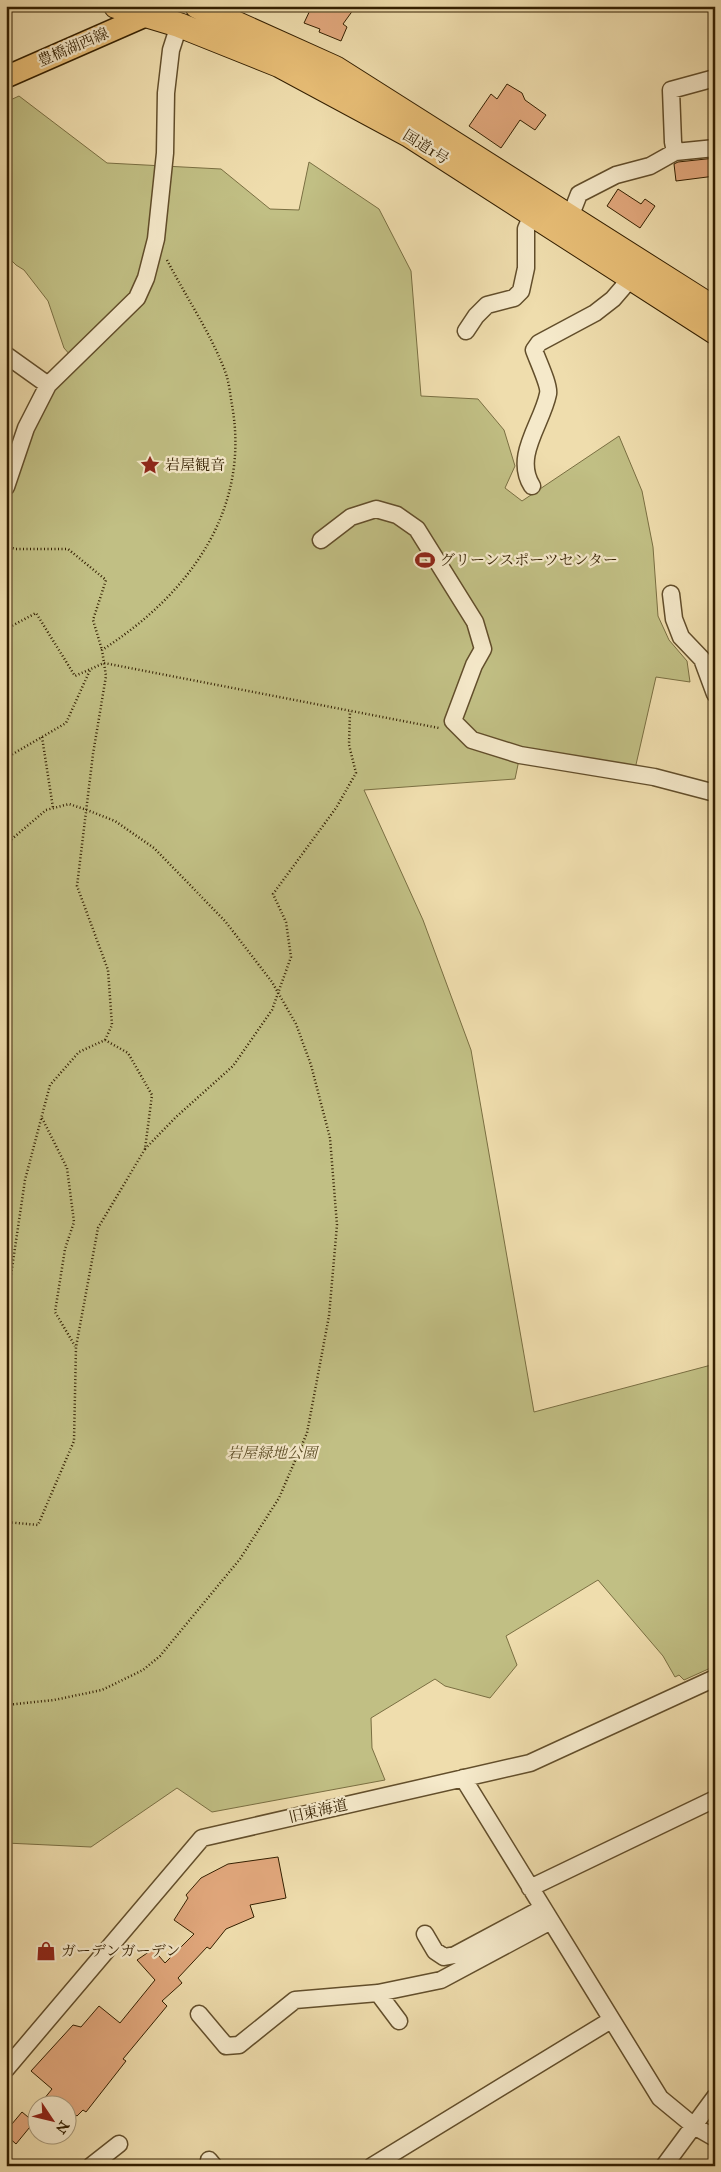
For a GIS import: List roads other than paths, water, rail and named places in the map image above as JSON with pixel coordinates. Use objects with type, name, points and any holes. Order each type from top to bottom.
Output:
[{"type":"highway","name":"国道1号","points":[[116,6],[146,16],[174,15],[288,70],[409,136],[715,332]]},
{"type":"highway","name":"国道1号","points":[[197,6],[335,68],[715,309]]},
{"type":"main road","name":"豊橋湖西線","points":[[6,76],[146,16]]},
{"type":"street","points":[[6,487],[26,428],[48,385],[137,298],[146,278],[156,239],[165,152],[166,92],[174,15]]},
{"type":"street","points":[[675,152],[671,90],[715,78]]},
{"type":"street","points":[[570,217],[579,194],[616,175],[650,166],[675,152],[715,148]]},
{"type":"street","points":[[466,331],[476,316],[487,305],[514,298],[521,291],[526,268],[526,229],[532,214]]},
{"type":"street","points":[[532,486],[526,476],[527,450],[549,392],[534,350],[539,343],[595,313],[613,299],[630,278]]},
{"type":"street","points":[[6,355],[48,385]]},
{"type":"street","points":[[321,540],[351,517],[376,509],[397,515],[417,529],[475,622],[483,649],[474,665],[453,721],[472,740],[520,755],[654,777],[715,793]]},
{"type":"street","points":[[671,594],[674,619],[681,637],[708,657],[715,694]]},
{"type":"street","name":"旧東海道","points":[[6,2069],[202,1838],[530,1763],[715,1678]]},
{"type":"street","points":[[463,1778],[660,2098],[694,2126],[715,2138]]},
{"type":"street","points":[[530,1888],[715,1799]]},
{"type":"street","points":[[424,1934],[444,1957],[455,1955],[547,1915]]},
{"type":"street","points":[[199,2014],[226,2046],[239,2045],[295,2000],[378,1993],[440,1980],[547,1915]]},
{"type":"street","points":[[378,1993],[399,2021]]},
{"type":"street","points":[[372,2166],[612,2020]]},
{"type":"street","points":[[664,2166],[715,2097]]},
{"type":"street","points":[[91,2166],[119,2144]]},
{"type":"place","name":"岩屋観音","points":[[150,465]]},
{"type":"place","name":"グリーンスポーツセンター","points":[[425,560]]},
{"type":"place","name":"ガーデンガーデン","points":[[46,1951]]},
{"type":"park label","name":"岩屋緑地公園","points":[[272,1453]]}]
